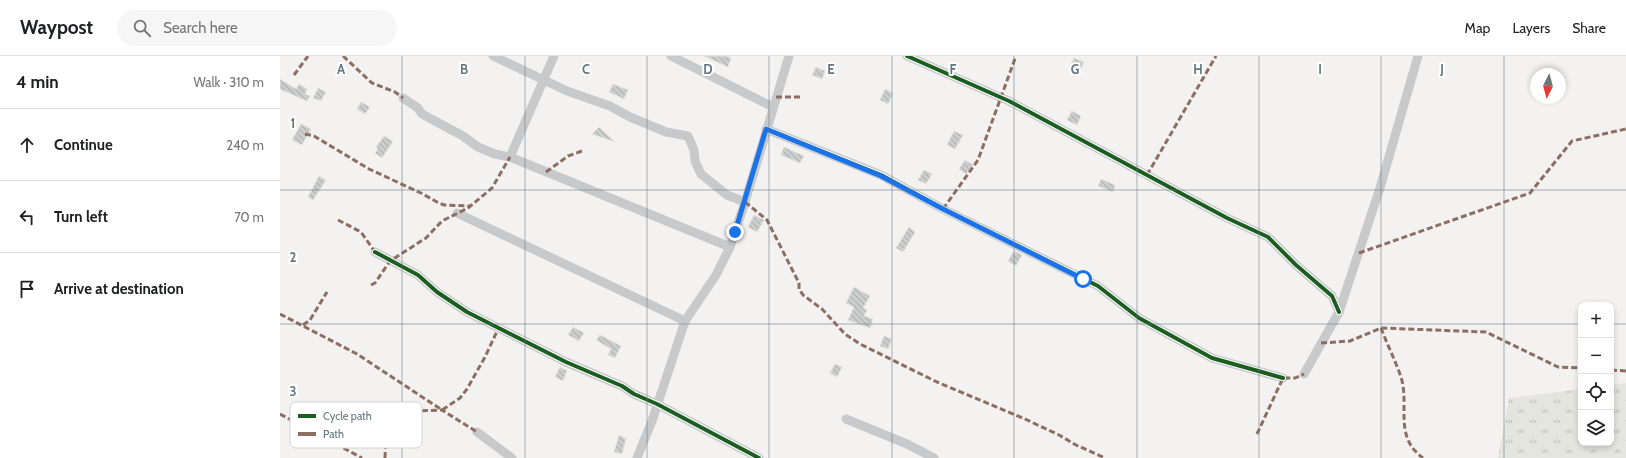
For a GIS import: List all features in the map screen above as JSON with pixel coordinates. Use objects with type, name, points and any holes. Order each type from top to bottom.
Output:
[{"type":"street","points":[[493,56],[666,132],[688,136],[701,174],[727,195],[745,202]]},
{"type":"street","points":[[510,157],[554,56]]},
{"type":"street","points":[[671,56],[773,107]]},
{"type":"street","points":[[637,458],[685,321],[716,275],[730,247],[789,56]]},
{"type":"street","points":[[907,56],[1009,101],[1226,218],[1268,237],[1296,265],[1332,296],[1339,312]]},
{"type":"street","points":[[1304,374],[1339,312],[1380,188],[1418,56]]},
{"type":"street","points":[[403,98],[418,108],[422,114],[495,154],[510,157],[730,247]]},
{"type":"street","points":[[766,129],[881,176],[943,209],[1098,286],[1139,318],[1212,358],[1283,378]]},
{"type":"street","points":[[457,213],[685,321]]},
{"type":"street","points":[[376,252],[418,275],[437,292],[467,312],[566,362],[657,404],[759,458]]},
{"type":"street","points":[[846,418],[934,458]]},
{"type":"street","points":[[477,432],[512,458]]},
{"type":"green space","points":[[1626,383],[1626,458],[1498,458],[1509,398],[1578,389],[1578,446],[1614,446],[1614,385]]},
{"type":"building","points":[[704,56],[727,56],[731,58],[728,67]]},
{"type":"building","points":[[1074,58],[1084,62],[1081,69],[1071,65]]},
{"type":"building","points":[[816,67],[825,71],[822,79],[812,75]]},
{"type":"building","points":[[280,79],[296,89],[299,84],[307,89],[305,94],[310,96],[307,101],[280,89]]},
{"type":"building","points":[[613,84],[628,90],[624,99],[609,92]]},
{"type":"building","points":[[318,88],[326,92],[321,101],[313,98]]},
{"type":"building","points":[[885,89],[893,93],[888,104],[880,100]]},
{"type":"building","points":[[361,102],[370,107],[365,114],[357,109]]},
{"type":"building","points":[[1072,111],[1081,116],[1077,125],[1067,120]]},
{"type":"building","points":[[301,124],[311,129],[302,145],[292,140]]},
{"type":"building","points":[[599,127],[615,142],[592,134]]},
{"type":"building","points":[[954,131],[963,135],[955,149],[947,145]]},
{"type":"building","points":[[384,136],[393,141],[382,158],[375,153],[378,149],[376,147]]},
{"type":"building","points":[[784,147],[804,156],[800,163],[781,155]]},
{"type":"building","points":[[965,160],[973,165],[966,174],[959,169]]},
{"type":"building","points":[[924,170],[932,174],[926,184],[918,180]]},
{"type":"building","points":[[319,176],[326,180],[313,200],[308,197]]},
{"type":"building","points":[[1101,179],[1115,185],[1113,192],[1098,186]]},
{"type":"building","points":[[754,215],[764,220],[757,232],[748,227]]},
{"type":"building","points":[[909,227],[915,232],[903,252],[896,248]]},
{"type":"building","points":[[1014,251],[1022,255],[1016,266],[1008,261]]},
{"type":"building","points":[[854,287],[870,296],[863,308],[867,310],[864,316],[873,319],[870,328],[848,320],[854,307],[846,303]]},
{"type":"building","points":[[573,327],[584,333],[579,341],[568,335]]},
{"type":"building","points":[[600,335],[621,346],[615,358],[608,355],[611,349],[596,340]]},
{"type":"building","points":[[884,336],[892,339],[888,349],[880,346]]},
{"type":"building","points":[[835,364],[842,367],[837,377],[830,373]]},
{"type":"building","points":[[560,367],[567,371],[563,381],[555,377]]},
{"type":"building","points":[[619,435],[626,439],[622,454],[614,452]]},
{"type":"marked path","points":[[294,75],[308,56]]},
{"type":"marked path","points":[[343,56],[372,83],[395,92],[403,98]]},
{"type":"marked path","points":[[943,209],[978,160],[1016,56]]},
{"type":"marked path","points":[[1147,175],[1216,56]]},
{"type":"marked path","points":[[776,97],[803,97]]},
{"type":"marked path","points":[[1359,253],[1530,193],[1572,141],[1626,129]]},
{"type":"marked path","points":[[305,134],[314,136],[369,169],[437,202],[444,205],[470,206]]},
{"type":"marked path","points":[[546,172],[568,156],[582,151]]},
{"type":"marked path","points":[[371,285],[375,283],[390,261],[426,238],[442,221],[468,208],[492,188],[510,157]]},
{"type":"marked path","points":[[745,202],[767,220],[799,283],[799,289],[803,295],[822,309],[845,334],[860,344],[937,382],[1025,419],[1105,458]]},
{"type":"marked path","points":[[338,220],[361,232],[375,252]]},
{"type":"marked path","points":[[303,325],[310,320],[327,292]]},
{"type":"marked path","points":[[280,314],[357,354],[442,410],[460,398],[467,389],[485,357],[499,327]]},
{"type":"marked path","points":[[1381,328],[1401,377],[1404,399],[1405,430],[1408,440],[1423,458]]},
{"type":"marked path","points":[[1321,343],[1350,341],[1381,328],[1486,332],[1558,367],[1578,368]]},
{"type":"marked path","points":[[1614,370],[1626,371]]},
{"type":"marked path","points":[[1257,434],[1283,378],[1295,378],[1304,374]]},
{"type":"marked path","points":[[422,411],[442,410],[477,432]]},
{"type":"marked path","points":[[280,414],[290,419]]},
{"type":"marked path","points":[[343,448],[362,458]]},
{"type":"marked path","points":[[385,448],[385,458]]},
{"type":"cycle path","points":[[907,56],[1009,101],[1227,218],[1268,237],[1296,265],[1332,296],[1339,312]]},
{"type":"cycle path","points":[[766,129],[881,175],[943,209],[1098,286],[1139,318],[1212,358],[1283,378]]},
{"type":"cycle path","points":[[375,252],[418,275],[437,292],[467,312],[566,362],[622,386],[634,394],[657,404],[759,458]]},
{"type":"route","points":[[735,232],[766,129],[881,176],[943,209],[1083,279]]}]
